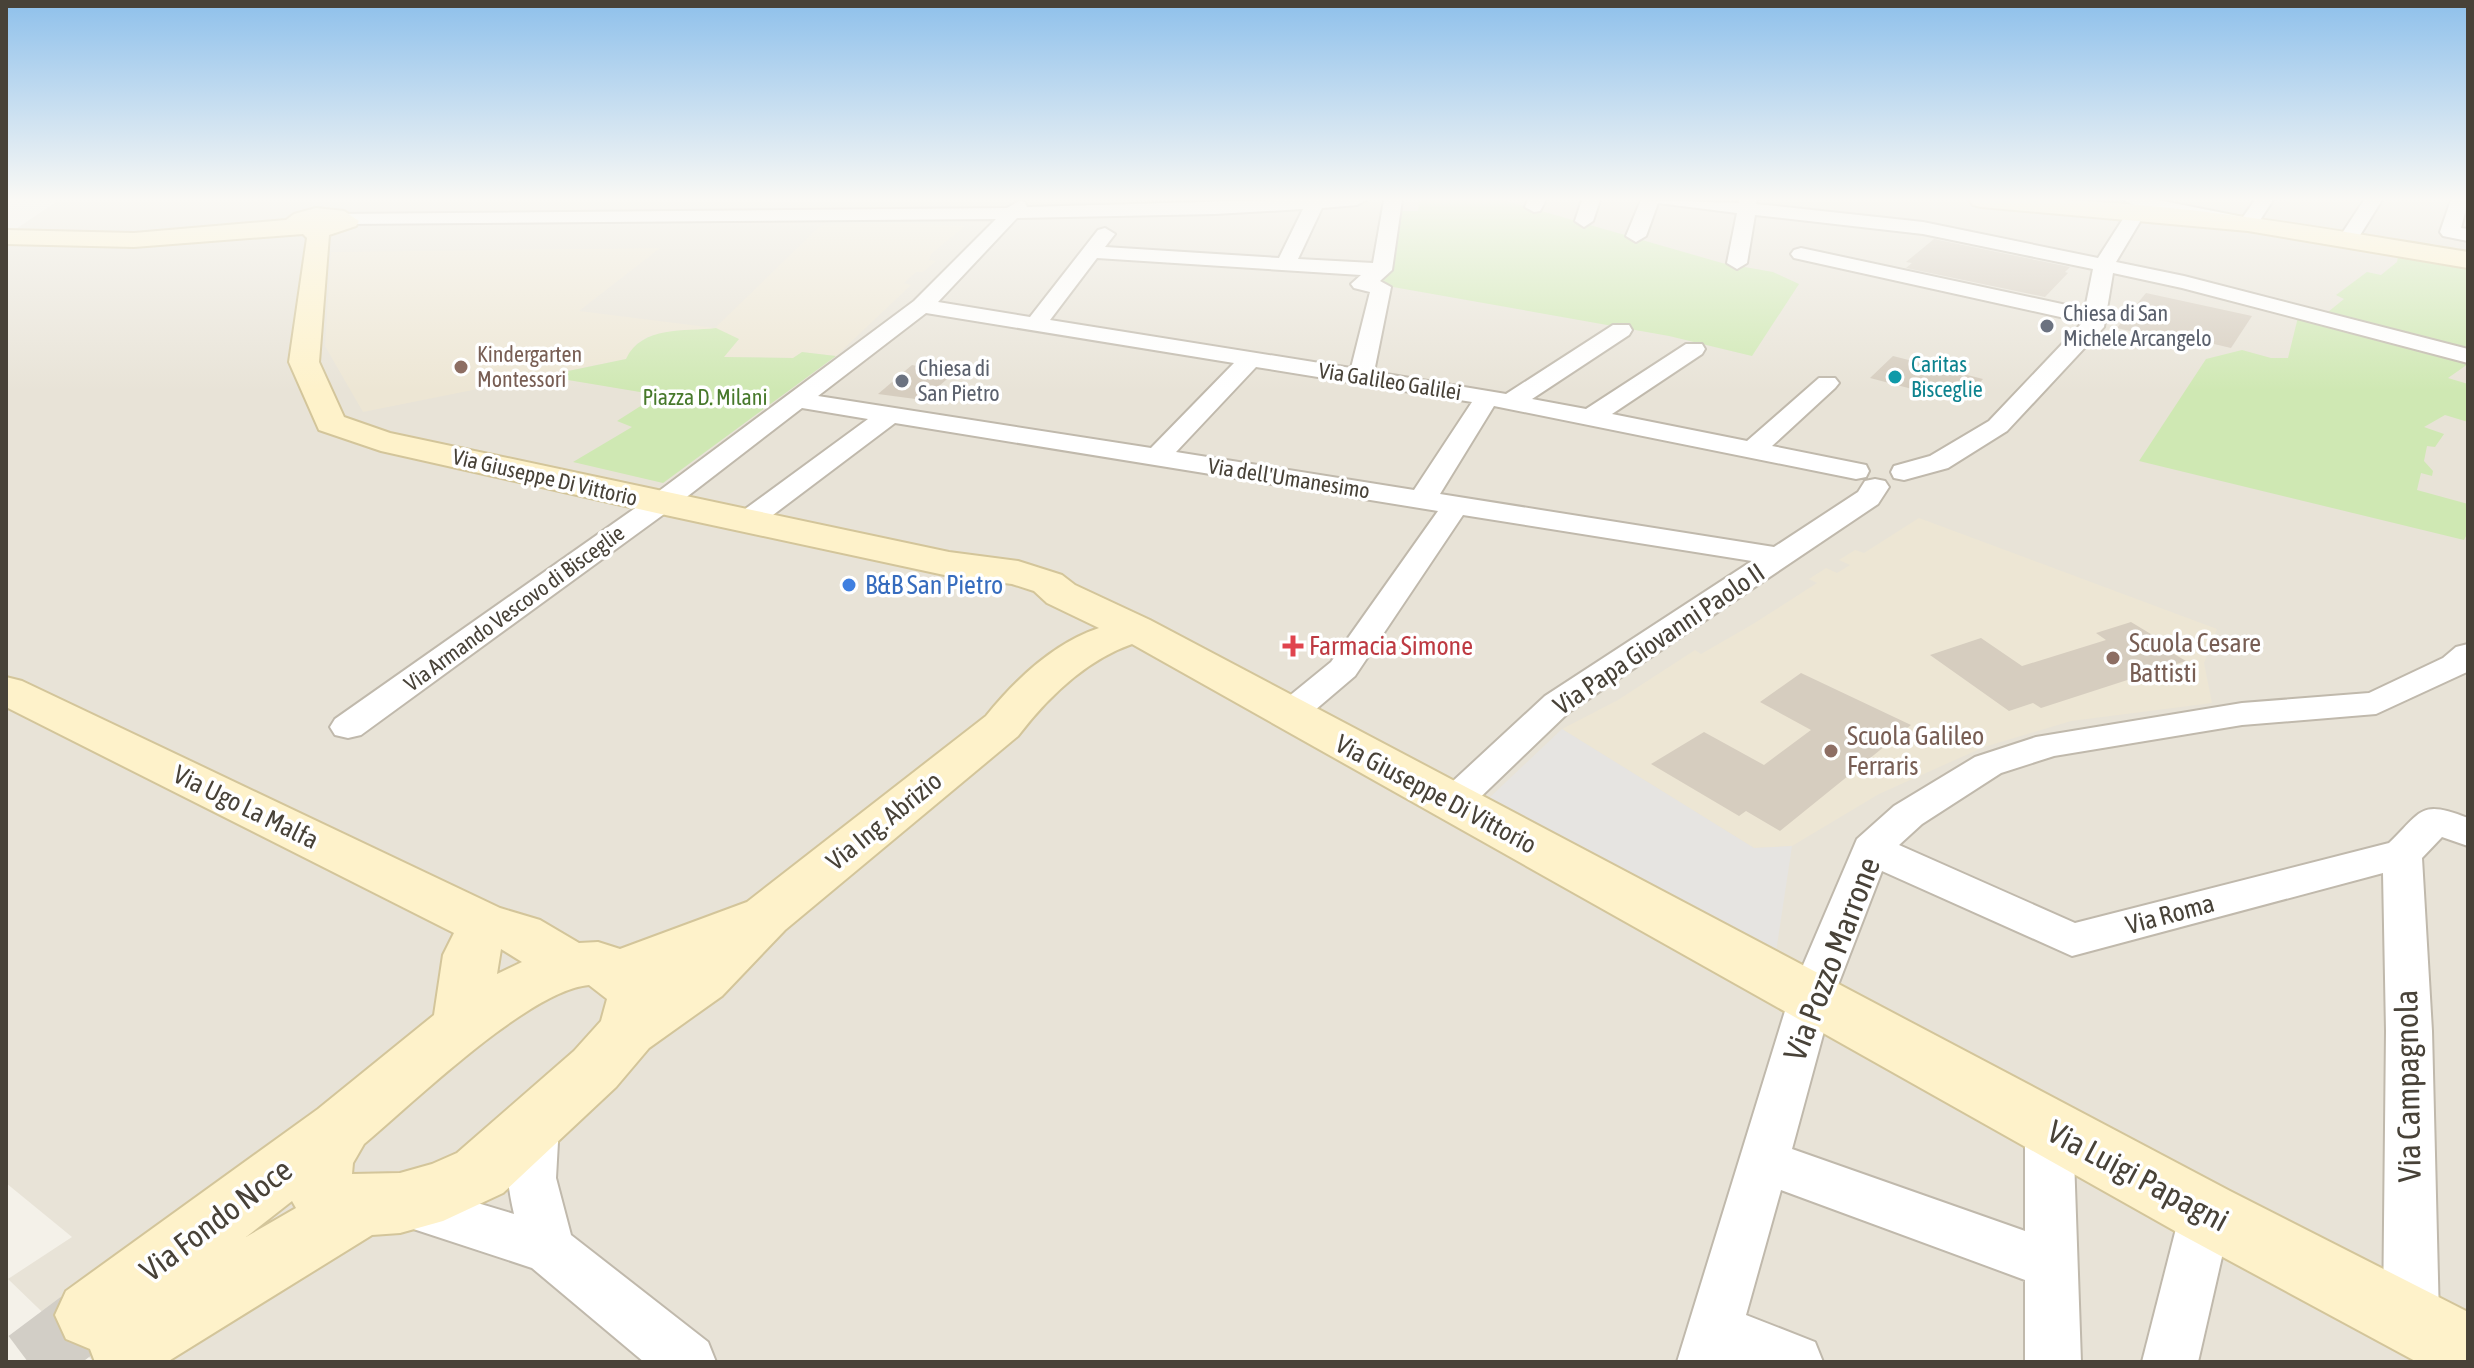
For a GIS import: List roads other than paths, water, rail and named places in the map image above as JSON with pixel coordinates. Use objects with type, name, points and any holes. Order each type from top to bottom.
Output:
[{"type":"street","name":"Via Giuseppe Di Vittorio","points":[[316,264],[304,362],[331,423],[381,441],[949,564],[1004,587],[1031,593],[1061,594],[1135,629],[1811,998]]},
{"type":"street","name":"Via Armando Vescovo di Bisceglie","points":[[348,727],[661,503],[798,400],[922,306],[963,264]]},
{"type":"street","points":[[1036,324],[1083,264]]},
{"type":"street","points":[[1286,264],[1382,270]]},
{"type":"street","points":[[1361,377],[1381,287],[1361,284],[1382,270],[1383,264]]},
{"type":"street","points":[[1799,264],[1876,270],[2095,318],[2104,265]]},
{"type":"street","points":[[1876,270],[1883,264]]},
{"type":"street","points":[[2098,264],[2468,356]]},
{"type":"street","name":"Via Galileo Galilei","points":[[922,306],[1499,399],[1751,451],[1865,479],[1872,464],[1904,472],[1939,462],[1998,426],[2093,327],[2095,318]]},
{"type":"street","points":[[1422,500],[1499,399],[1621,330]]},
{"type":"street","points":[[1590,418],[1694,349]]},
{"type":"street","points":[[1157,457],[1251,359]]},
{"type":"street","points":[[1751,451],[1827,383]]},
{"type":"street","name":"Via dell'Umanesimo","points":[[798,400],[1780,557]]},
{"type":"street","points":[[747,521],[891,414]]},
{"type":"street","name":"Via Papa Giovanni Paolo II","points":[[1452,803],[1557,704],[1868,498],[1865,479]]},
{"type":"street","points":[[1289,714],[1343,669],[1456,505]]},
{"type":"street","name":"Via Ing. Abrizio","points":[[535,1124],[595,1069],[628,1031],[702,980],[766,916],[1002,726],[1061,705],[1121,654],[1135,629]]},
{"type":"street","name":"Via Pozzo Marrone","points":[[1709,1346],[1811,998],[1871,849],[1908,815],[1988,765],[2049,745],[2242,714],[2376,703],[2464,662]]},
{"type":"street","name":"Via Ugo La Malfa","points":[[6,690],[486,924],[521,935],[594,969]]},
{"type":"street","points":[[2402,854],[2436,820],[2468,833]]},
{"type":"street","name":"Via Roma","points":[[1871,849],[2072,940],[2402,854]]},
{"type":"street","name":"Via Campagnola","points":[[2402,854],[2409,1031],[2411,1319]]},
{"type":"street","name":"Via Ing. Abrizio","points":[[462,1026],[519,988],[594,969],[766,916]]},
{"type":"street","points":[[462,1026],[471,955],[486,924]]},
{"type":"street","points":[[594,969],[628,981],[636,999],[628,1031]]},
{"type":"street","name":"Via Luigi Papagni","points":[[1811,998],[2206,1213],[2468,1350]]},
{"type":"street","name":"Via Fondo Noce","points":[[462,1026],[342,1125],[108,1331],[381,1205],[443,1191],[480,1173],[535,1124]]},
{"type":"street","points":[[535,1124],[531,1178],[548,1249]]},
{"type":"street","points":[[342,1125],[321,1158],[318,1186],[335,1201],[381,1205],[548,1249],[688,1362]]},
{"type":"street","points":[[2049,1128],[2053,1362]]},
{"type":"street","points":[[1762,1161],[2051,1265]]},
{"type":"street","points":[[2170,1362],[2206,1213]]},
{"type":"street","points":[[1709,1346],[1795,1362]]},
{"type":"tunnel","points":[[28,1362],[91,1315]]},
{"type":"place","name":"Chiesa di San Michele Arcangelo","points":[[2047,326]]},
{"type":"place","name":"Kindergarten Montessori","points":[[461,367]]},
{"type":"place","name":"Caritas Bisceglie","points":[[1895,377]]},
{"type":"place","name":"Chiesa di San Pietro","points":[[902,381]]},
{"type":"place","name":"B&B San Pietro","points":[[849,585]]},
{"type":"place","name":"Farmacia Simone","points":[[1293,646]]},
{"type":"place","name":"Scuola Cesare Battisti","points":[[2113,658]]},
{"type":"place","name":"Scuola Galileo Ferraris","points":[[1831,751]]},
{"type":"park label","name":"Piazza D. Milani","points":[[705,397]]}]
